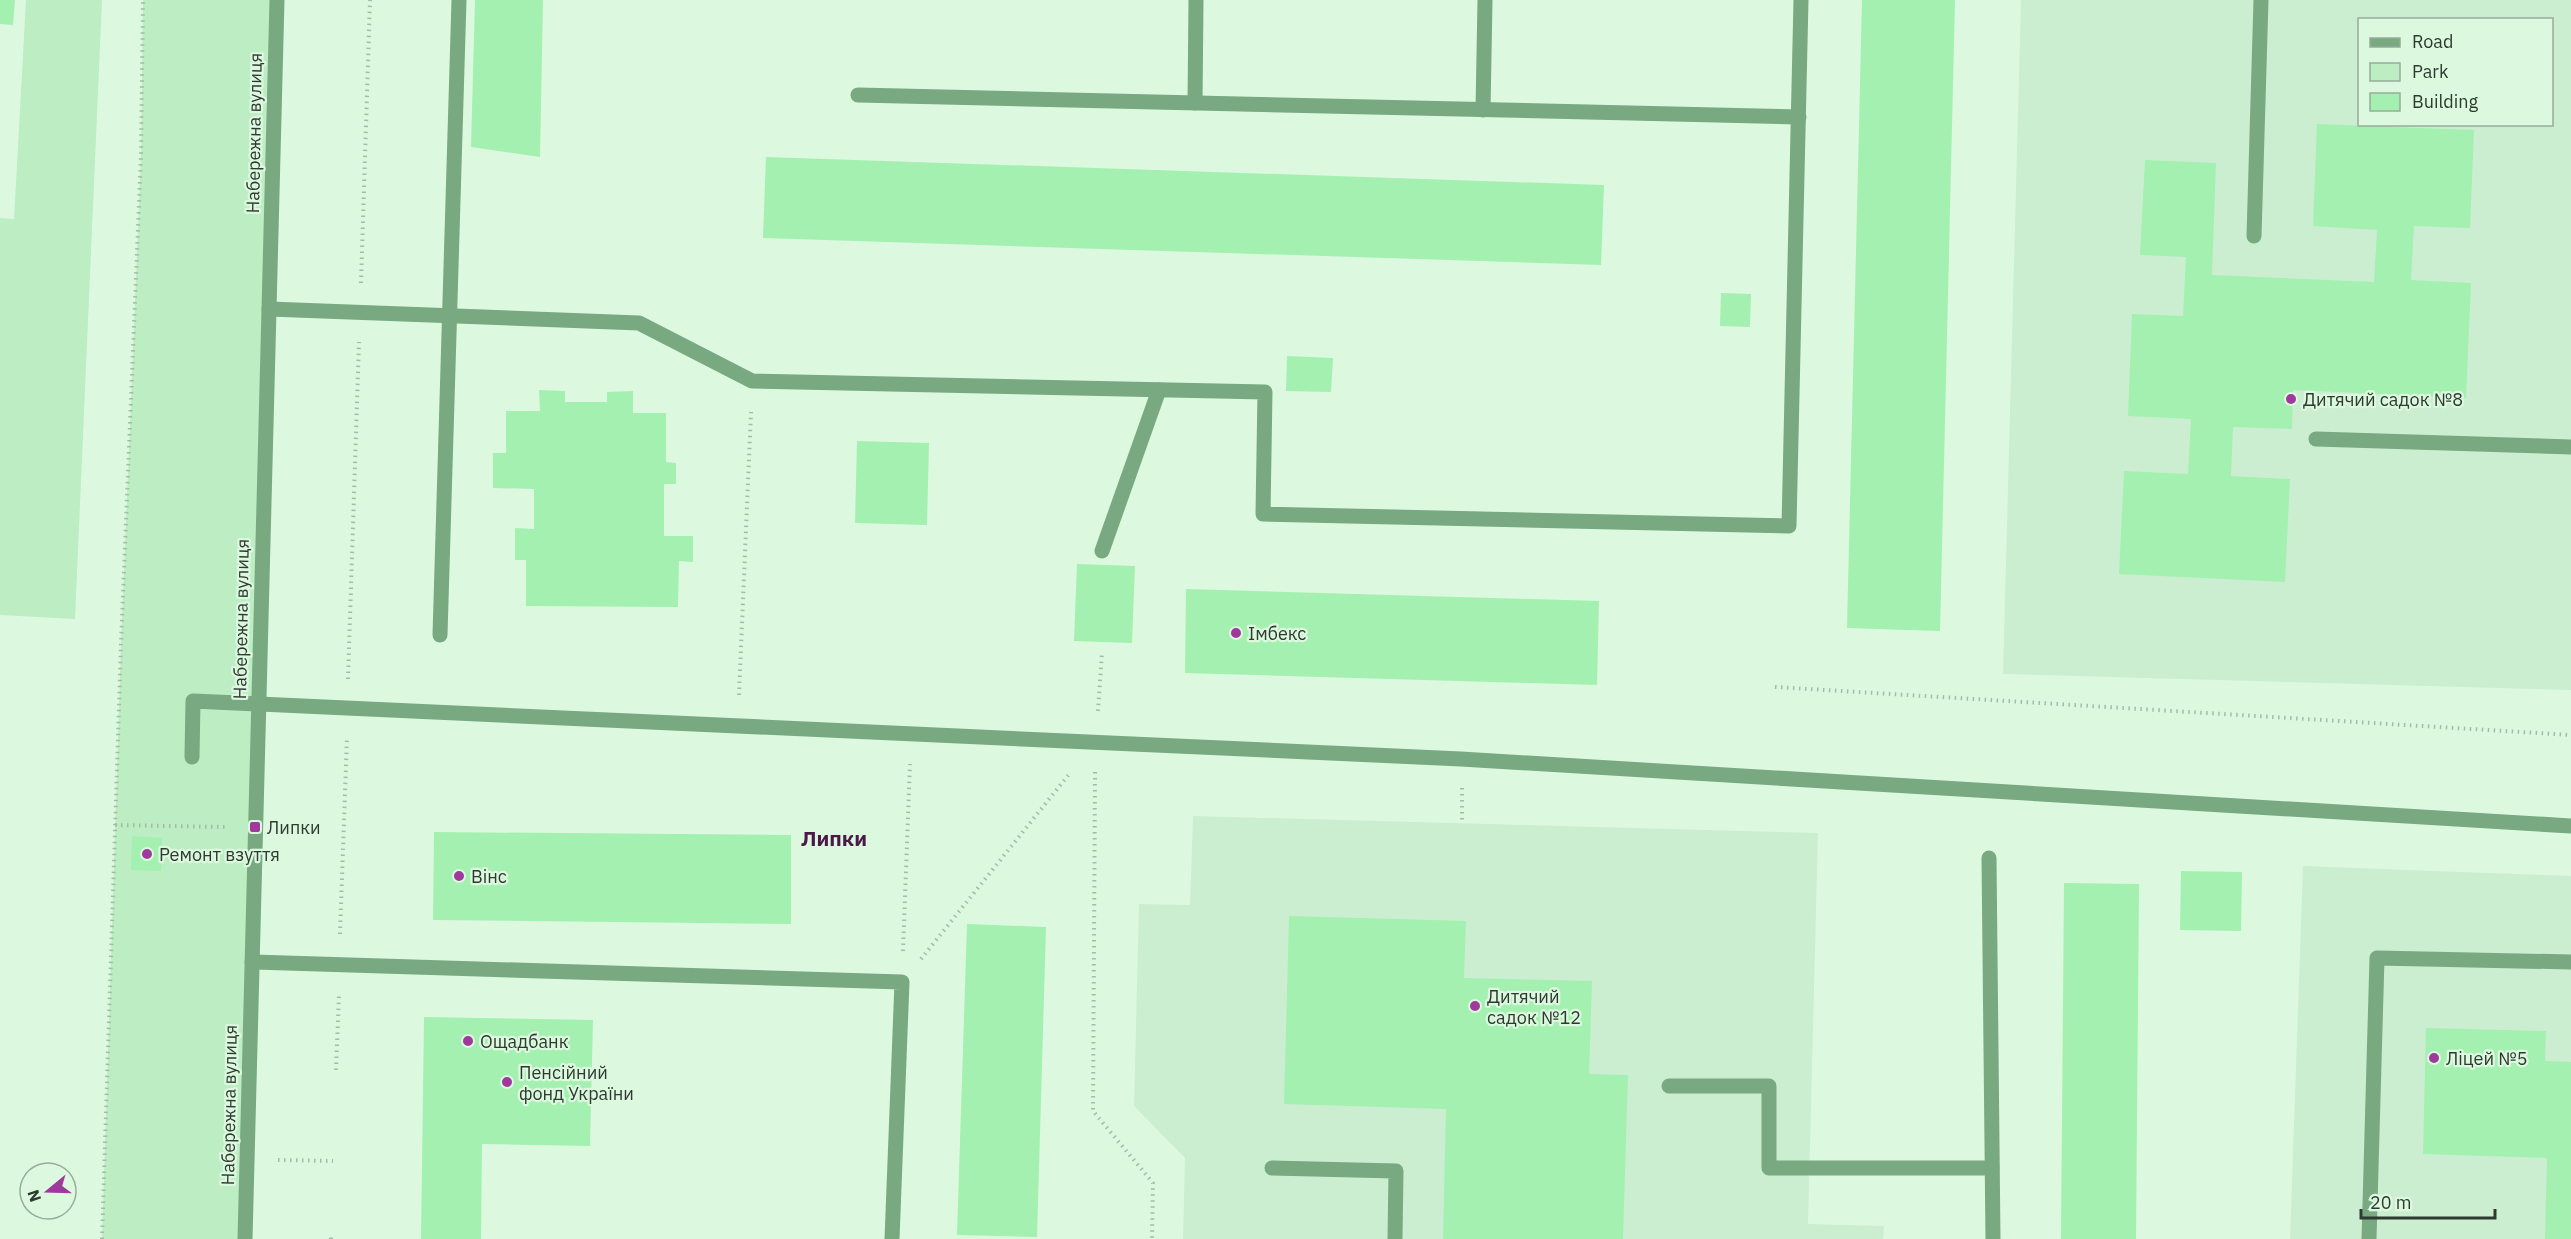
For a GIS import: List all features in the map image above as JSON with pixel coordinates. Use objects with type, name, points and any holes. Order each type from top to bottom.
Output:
[{"type":"street","name":"Набережна вулиця","points":[[245,1239],[276,0]]},
{"type":"street","points":[[440,635],[459,0]]},
{"type":"street","points":[[1194,103],[1196,0]]},
{"type":"street","points":[[1483,110],[1485,0]]},
{"type":"street","points":[[269,309],[639,323],[752,381],[1265,393],[1263,514],[1789,526],[1801,0]]},
{"type":"street","points":[[2254,236],[2261,0]]},
{"type":"street","points":[[858,95],[1799,117]]},
{"type":"street","points":[[1102,551],[1159,390]]},
{"type":"street","points":[[2316,439],[2571,447]]},
{"type":"street","points":[[192,757],[193,701],[1461,759],[2571,826]]},
{"type":"street","points":[[1989,858],[1993,1239]]},
{"type":"street","points":[[2369,1239],[2377,958],[2571,962]]},
{"type":"street","points":[[252,962],[902,982],[892,1239]]},
{"type":"street","points":[[1669,1086],[1769,1086],[1769,1168],[1992,1168]]},
{"type":"street","points":[[1272,1168],[1396,1171],[1395,1239]]},
{"type":"path","points":[[102,1239],[141,155],[143,0]]},
{"type":"path","points":[[336,1070],[370,0]]},
{"type":"path","points":[[738,726],[752,381]]},
{"type":"path","points":[[1102,652],[1095,742],[1093,1111],[1153,1183],[1152,1239]]},
{"type":"path","points":[[1775,687],[2571,735]]},
{"type":"path","points":[[902,982],[911,734]]},
{"type":"path","points":[[902,982],[1095,742]]},
{"type":"path","points":[[116,825],[255,827]]},
{"type":"path","points":[[247,1159],[333,1161]]},
{"type":"path","points":[[331,1233],[331,1239]]},
{"type":"shaded area","name":"Дитячий садок №8","points":[[2021,0],[2571,0],[2571,690],[2003,674]]},
{"type":"shaded area","name":"Дитячий садок №12","points":[[1193,816],[1818,833],[1808,1224],[1884,1226],[1883,1239],[1183,1239],[1185,1158],[1134,1106],[1139,904],[1190,905]]},
{"type":"shaded area","name":"Ліцей №5","points":[[2303,866],[2571,876],[2571,1239],[2290,1239]]},
{"type":"green space","points":[[26,0],[102,0],[75,619],[0,615],[0,218],[14,219]]},
{"type":"green space","points":[[143,0],[277,0],[245,1239],[102,1239],[121,644],[141,155]]},
{"type":"building","points":[[0,0],[15,0],[13,25],[0,24]]},
{"type":"building","points":[[475,0],[543,0],[540,157],[471,147]]},
{"type":"building","points":[[1862,0],[1955,0],[1940,631],[1847,628]]},
{"type":"building","points":[[2317,124],[2474,130],[2470,228],[2414,226],[2411,280],[2471,283],[2466,398],[2293,390],[2292,429],[2233,427],[2231,476],[2290,479],[2285,582],[2119,574],[2124,471],[2188,474],[2191,419],[2128,416],[2132,314],[2183,316],[2186,257],[2140,255],[2145,160],[2216,163],[2212,275],[2374,282],[2377,230],[2313,226]]},
{"type":"building","points":[[766,157],[1604,185],[1601,265],[763,238]]},
{"type":"building","points":[[1721,293],[1751,294],[1750,327],[1720,326]]},
{"type":"building","points":[[1287,356],[1333,358],[1331,392],[1286,391]]},
{"type":"building","points":[[539,390],[565,391],[565,402],[607,402],[607,392],[633,391],[633,413],[666,413],[666,462],[676,463],[676,484],[664,484],[664,536],[693,536],[693,562],[679,561],[678,607],[526,606],[526,560],[515,560],[515,528],[534,529],[534,489],[493,488],[493,453],[506,453],[506,411],[540,411]]},
{"type":"building","points":[[857,441],[929,443],[927,525],[855,523]]},
{"type":"building","points":[[1077,564],[1135,566],[1132,643],[1074,641]]},
{"type":"building","points":[[1186,589],[1599,601],[1597,685],[1185,673]]},
{"type":"building","points":[[434,832],[791,835],[791,924],[433,920]]},
{"type":"building","name":"Ремонт взуття","points":[[132,836],[162,838],[161,871],[131,870]]},
{"type":"building","points":[[2181,871],[2242,872],[2241,931],[2180,930]]},
{"type":"building","points":[[2064,883],[2139,884],[2136,1239],[2061,1239]]},
{"type":"building","points":[[1289,916],[1466,921],[1464,978],[1592,981],[1589,1074],[1628,1075],[1623,1239],[1443,1239],[1446,1109],[1284,1104]]},
{"type":"building","points":[[967,924],[1046,927],[1037,1237],[957,1235]]},
{"type":"building","name":"Пенсійний фонд України","points":[[424,1017],[593,1020],[590,1146],[482,1144],[481,1239],[421,1239]]},
{"type":"building","points":[[2426,1028],[2546,1031],[2545,1061],[2571,1062],[2571,1239],[2545,1239],[2547,1158],[2423,1154]]},
{"type":"place","name":"Дитячий садок №8","points":[[2291,399]]},
{"type":"place","name":"Імбекс","points":[[1236,633]]},
{"type":"place","name":"Липки","points":[[255,827]]},
{"type":"place","name":"Ремонт взуття","points":[[147,854]]},
{"type":"place","name":"Вінс","points":[[459,876]]},
{"type":"place","name":"Дитячий садок №12","points":[[1475,1006]]},
{"type":"place","name":"Ощадбанк","points":[[468,1041]]},
{"type":"place","name":"Ліцей №5","points":[[2434,1058]]},
{"type":"place","name":"Пенсійний фонд України","points":[[507,1082]]},
{"type":"district","name":"Липки","points":[[834,838]]}]
